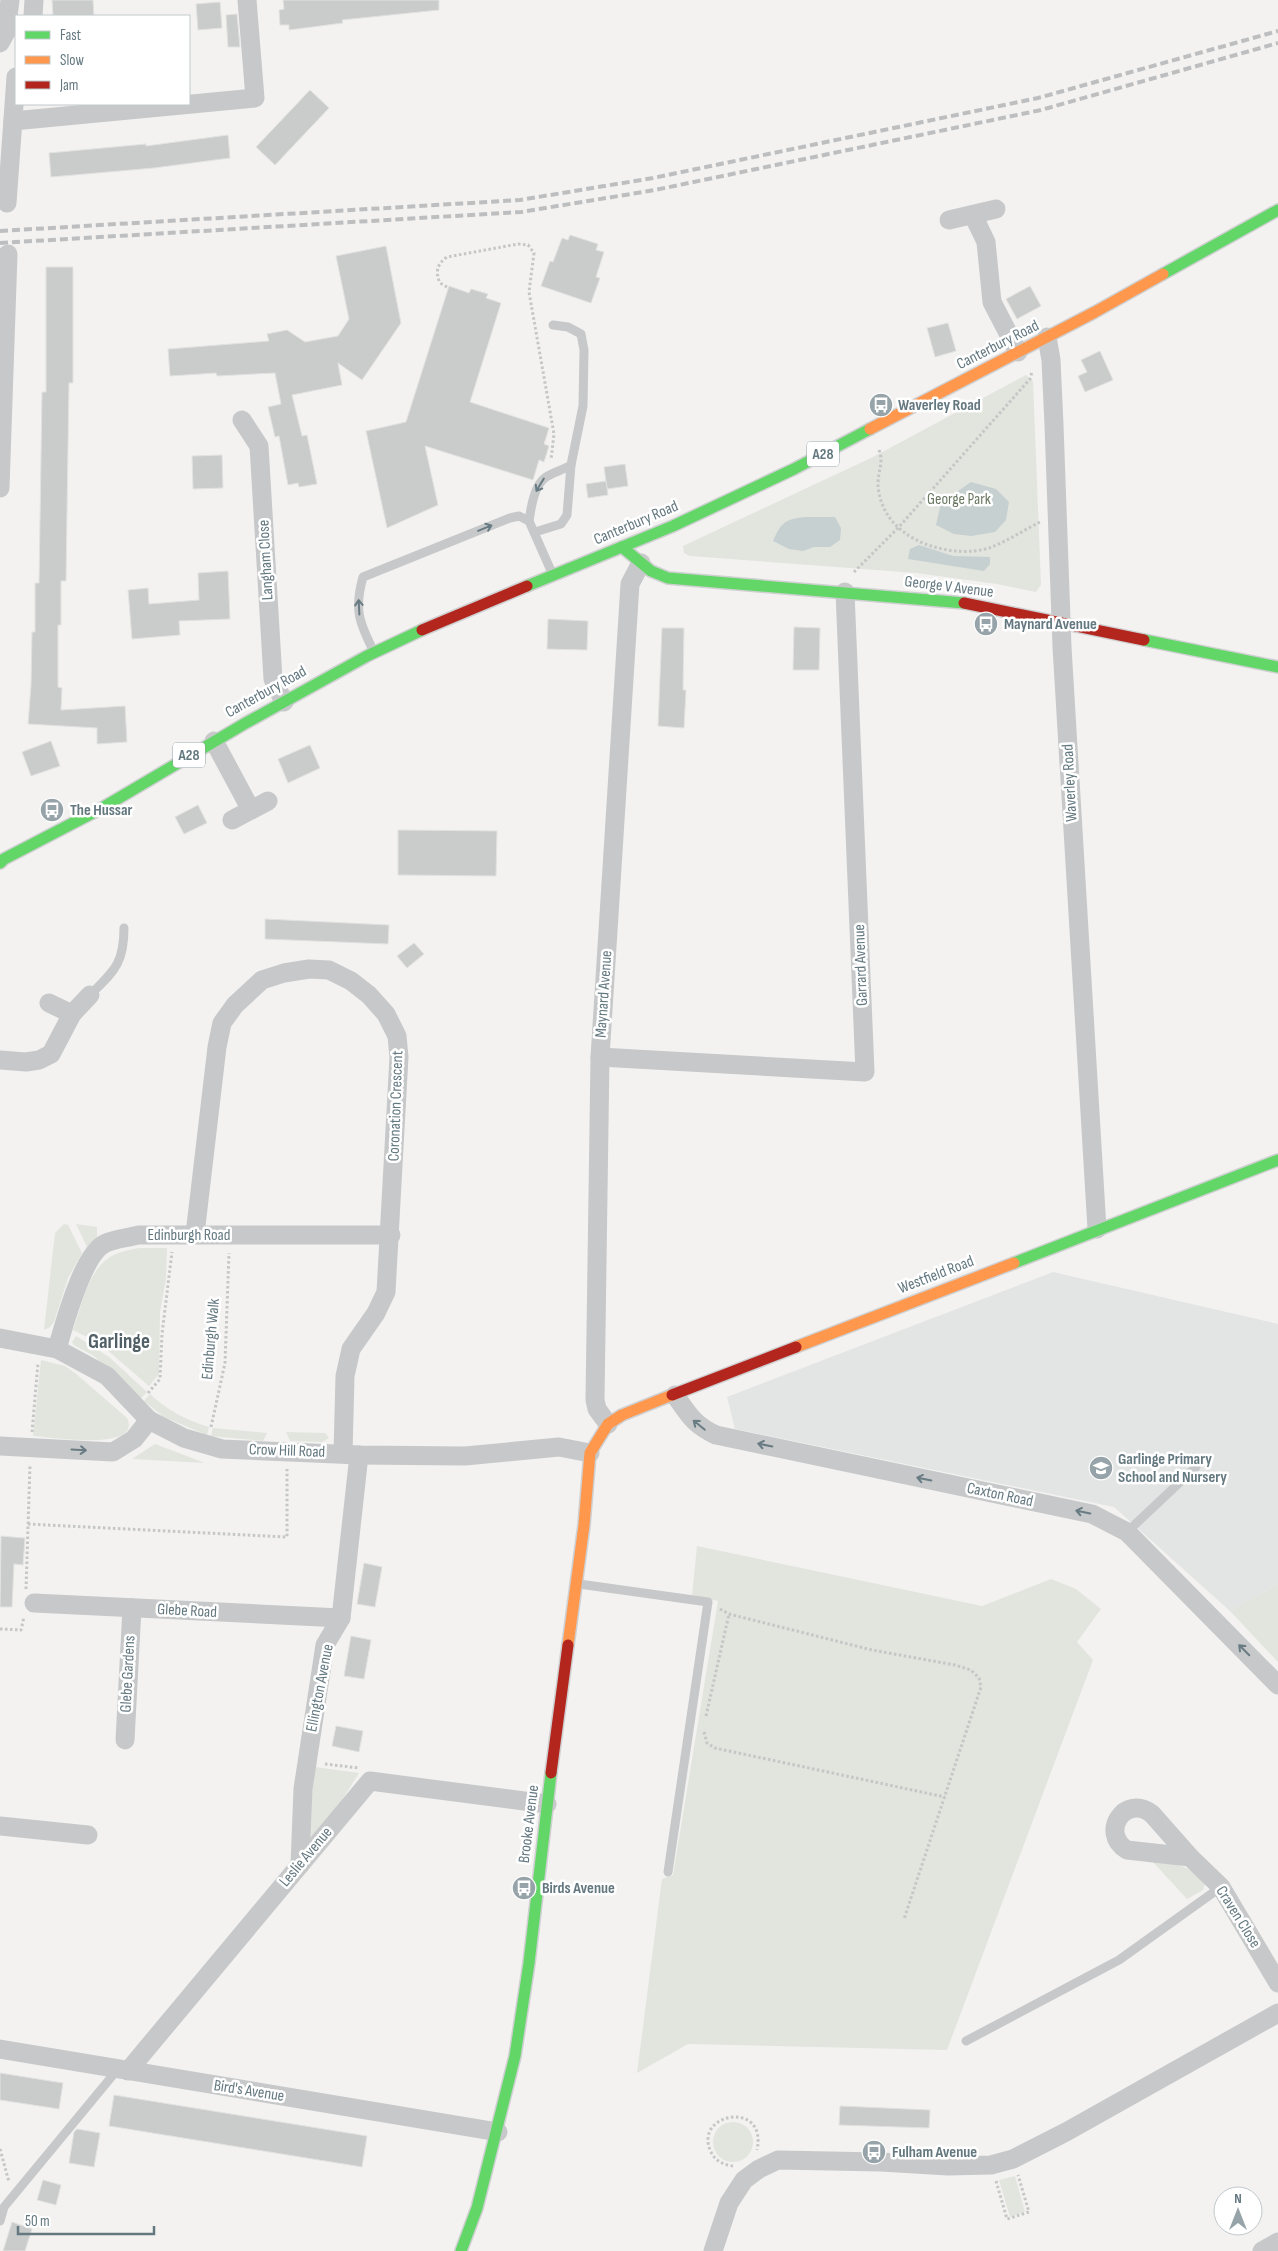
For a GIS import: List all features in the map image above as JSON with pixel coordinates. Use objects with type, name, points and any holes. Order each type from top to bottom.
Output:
[{"type":"main road","name":"Canterbury Road","points":[[1,857],[102,808],[214,741],[375,652],[438,622],[673,526],[794,469],[1047,337],[1278,210]]},
{"type":"main road","name":"George V Avenue","points":[[622,547],[651,571],[668,578],[959,602],[1278,667]]},
{"type":"main road","name":"Westfield Road","points":[[608,1424],[622,1415],[1278,1160]]},
{"type":"main road","points":[[590,1453],[608,1424]]},
{"type":"main road","name":"Brooke Avenue","points":[[461,2251],[477,2208],[498,2132],[515,2056],[529,1964],[547,1804],[576,1584],[590,1453]]},
{"type":"street","points":[[0,43],[6,32],[10,0]]},
{"type":"street","points":[[33,15],[34,0]]},
{"type":"street","points":[[190,104],[255,98],[247,0]]},
{"type":"street","points":[[7,203],[15,92]]},
{"type":"street","points":[[13,121],[181,105]]},
{"type":"street","points":[[949,220],[996,209]]},
{"type":"street","points":[[973,214],[986,242],[992,302],[1018,352]]},
{"type":"street","points":[[0,488],[2,373],[8,254]]},
{"type":"street","name":"Waverley Road","points":[[1047,337],[1051,360],[1062,622],[1097,1229]]},
{"type":"street","name":"Langham Close","points":[[242,420],[259,446],[273,680],[284,702]]},
{"type":"street","name":"Maynard Avenue","points":[[608,1424],[597,1409],[595,1400],[600,1057],[630,584],[641,563]]},
{"type":"street","name":"Garrard Avenue","points":[[600,1057],[865,1072],[845,592]]},
{"type":"street","points":[[214,741],[250,810]]},
{"type":"street","points":[[232,820],[268,801]]},
{"type":"street","name":"Coronation Crescent","points":[[195,1234],[216,1047],[222,1023],[235,1005],[262,980],[284,972],[309,969],[329,970],[360,988],[386,1014],[397,1036],[399,1057],[391,1235],[386,1292],[376,1313],[351,1349],[344,1376],[351,1454]]},
{"type":"street","points":[[0,1060],[26,1062],[39,1060],[50,1054],[72,1014],[90,995]]},
{"type":"street","points":[[49,1003],[72,1014]]},
{"type":"street","name":"Edinburgh Road","points":[[48,1347],[90,1260],[103,1244],[138,1235],[391,1235]]},
{"type":"street","name":"Crow Hill Road","points":[[0,1338],[48,1347],[107,1376],[143,1414],[184,1438],[222,1449],[465,1456],[559,1447],[590,1453]]},
{"type":"street","name":"Caxton Road","points":[[675,1395],[690,1418],[701,1428],[716,1435],[1092,1514],[1127,1532],[1278,1685]]},
{"type":"street","points":[[0,1446],[113,1452],[134,1439],[143,1414]]},
{"type":"street","name":"Ellington Avenue","points":[[300,1865],[303,1790],[325,1645],[341,1618],[351,1454]]},
{"type":"street","name":"Glebe Road","points":[[28,1603],[341,1618]]},
{"type":"street","name":"Glebe Gardens","points":[[125,1740],[132,1608]]},
{"type":"street","points":[[370,1781],[547,1804]]},
{"type":"street","name":"Leslie Avenue","points":[[123,2070],[370,1781]]},
{"type":"street","points":[[0,1826],[88,1835]]},
{"type":"street","name":"Craven Close","points":[[1190,1856],[1221,1887],[1278,1983]]},
{"type":"street","points":[[713,2251],[729,2203],[744,2180],[759,2169],[778,2160],[881,2162],[948,2166],[992,2165],[1013,2159],[1066,2132],[1278,2013]]},
{"type":"street","name":"Bird's Avenue","points":[[0,2049],[498,2132]]},
{"type":"street","points":[[1262,2251],[1278,2242]]},
{"type":"lane","points":[[534,532],[561,524],[567,515],[571,465],[583,406],[584,350],[581,334],[568,327],[553,325]]},
{"type":"lane","points":[[529,521],[539,484],[571,465]]},
{"type":"lane","points":[[375,652],[360,623],[358,595],[363,577],[515,516],[524,517],[529,521],[553,575]]},
{"type":"lane","points":[[90,995],[114,970],[121,959],[124,928]]},
{"type":"lane","points":[[1127,1532],[1196,1467]]},
{"type":"lane","points":[[576,1584],[708,1602],[668,1872]]},
{"type":"lane","points":[[966,2041],[1120,1960],[1221,1887]]},
{"type":"lane","points":[[0,2221],[4,2207],[12,2197],[123,2070]]},
{"type":"path","points":[[447,287],[440,283],[437,271],[438,265],[447,256],[523,244],[528,245],[534,253],[529,292],[554,434],[550,476]]},
{"type":"path","points":[[845,592],[853,580],[854,572],[898,528],[1030,379],[1033,368]]},
{"type":"path","points":[[878,447],[882,458],[878,484],[883,507],[898,528],[904,533],[944,549],[967,552],[990,548],[1058,514]]},
{"type":"path","name":"Edinburgh Walk","points":[[208,1445],[225,1363],[230,1234]]},
{"type":"path","points":[[143,1414],[160,1379],[162,1334],[169,1287],[173,1235]]},
{"type":"path","points":[[0,1629],[21,1630],[28,1603],[30,1448],[48,1347]]},
{"type":"path","points":[[28,1524],[287,1537],[288,1451]]},
{"type":"path","points":[[708,1602],[729,1614],[872,1650],[955,1665],[971,1670],[979,1678],[981,1687],[904,1919]]},
{"type":"path","points":[[706,1720],[729,1614]]},
{"type":"path","points":[[704,1728],[707,1743],[714,1748],[945,1797]]},
{"type":"path","points":[[307,1762],[362,1769],[370,1781]]},
{"type":"path","points":[[739,2166],[723,2164],[711,2153],[709,2145],[712,2129],[724,2118],[740,2117],[754,2126],[759,2142],[753,2157]]},
{"type":"path","points":[[0,2149],[12,2197]]},
{"type":"path","points":[[994,2175],[1007,2219],[1029,2212],[1016,2169]]},
{"type":"shaded area","points":[[971,482],[996,489],[1009,502],[1006,520],[995,532],[971,536],[954,534],[936,525],[941,503]]},
{"type":"shaded area","points":[[805,517],[835,517],[841,528],[840,540],[830,547],[814,547],[803,551],[789,549],[773,541],[784,523]]},
{"type":"shaded area","points":[[919,545],[953,556],[990,557],[990,564],[984,571],[908,559],[910,549]]},
{"type":"shaded area","name":"Garlinge Primary School and Nursery","points":[[1053,1272],[1278,1324],[1278,1584],[1230,1611],[1114,1507],[735,1429],[727,1397]]},
{"type":"green space","name":"George Park","points":[[1026,375],[1033,381],[1041,585],[1036,592],[997,584],[916,573],[690,556],[684,553],[683,546],[873,457]]},
{"type":"green space","points":[[64,1224],[68,1225],[82,1253],[68,1278],[54,1322],[44,1330],[55,1233]]},
{"type":"green space","points":[[76,1224],[97,1227],[97,1238],[87,1247]]},
{"type":"green space","points":[[139,1248],[167,1248],[166,1279],[160,1312],[159,1374],[149,1386],[99,1343],[73,1330],[85,1292],[99,1266],[114,1255]]},
{"type":"green space","points":[[76,1336],[109,1357],[147,1392],[140,1399],[94,1356],[74,1345],[72,1342]]},
{"type":"green space","points":[[41,1360],[65,1366],[75,1373],[127,1418],[128,1429],[121,1435],[109,1439],[74,1440],[33,1436]]},
{"type":"green space","points":[[150,1394],[177,1414],[209,1427],[207,1435],[164,1417],[144,1401]]},
{"type":"green space","points":[[213,1428],[267,1433],[263,1441],[211,1436]]},
{"type":"green space","points":[[286,1432],[325,1433],[329,1438],[322,1442],[290,1441]]},
{"type":"green space","points":[[155,1444],[205,1463],[132,1459]]},
{"type":"green space","points":[[697,1546],[982,1606],[1051,1579],[1076,1589],[1101,1609],[1077,1642],[1093,1660],[947,2050],[688,2044],[637,2073],[662,1879],[673,1875],[718,1601],[692,1595]]},
{"type":"green space","points":[[1278,1584],[1278,1662],[1230,1611]]},
{"type":"green space","points":[[315,1767],[359,1773],[335,1811],[311,1837],[312,1794]]},
{"type":"green space","points":[[1152,1861],[1175,1864],[1193,1872],[1205,1884],[1203,1890],[1187,1899]]},
{"type":"green space","points":[[733,2122],[747,2128],[753,2142],[747,2156],[733,2162],[719,2156],[713,2142],[719,2128]]},
{"type":"green space","points":[[1015,2176],[1025,2212],[1010,2217],[999,2180]]},
{"type":"building","points":[[52,0],[93,0],[94,15],[53,15]]},
{"type":"building","points":[[283,0],[439,0],[439,10],[342,20],[343,23],[289,30],[289,25],[280,25],[279,10],[284,9]]},
{"type":"building","points":[[220,2],[222,28],[198,30],[196,4]]},
{"type":"building","points":[[237,14],[240,47],[228,47],[226,15]]},
{"type":"building","points":[[310,90],[329,108],[275,165],[256,147]]},
{"type":"building","points":[[228,135],[230,158],[154,168],[51,177],[49,153],[146,144],[146,146]]},
{"type":"building","points":[[570,235],[598,244],[596,250],[604,252],[596,277],[600,278],[591,303],[541,286],[550,261],[553,262],[562,238],[568,240]]},
{"type":"building","points":[[386,246],[401,323],[362,380],[338,363],[342,385],[292,395],[302,436],[307,435],[317,484],[299,487],[298,483],[288,485],[279,436],[275,437],[268,407],[281,404],[275,373],[217,376],[216,373],[170,376],[168,349],[269,341],[267,334],[287,330],[305,342],[338,336],[349,319],[336,256]]},
{"type":"building","points":[[46,267],[73,267],[73,383],[69,383],[66,581],[61,581],[61,625],[58,625],[58,687],[62,688],[61,710],[125,706],[127,742],[97,744],[97,728],[28,724],[32,632],[35,632],[35,583],[39,583],[42,392],[46,392]]},
{"type":"building","points":[[449,286],[469,293],[471,289],[488,294],[486,298],[501,303],[470,402],[549,428],[544,444],[549,446],[544,462],[539,460],[533,480],[425,446],[438,505],[387,528],[366,431],[406,422]]},
{"type":"building","points":[[1030,286],[1041,306],[1017,319],[1006,299]]},
{"type":"building","points":[[948,323],[956,351],[935,357],[927,328]]},
{"type":"building","points":[[1100,351],[1113,380],[1085,392],[1078,376],[1087,372],[1081,360]]},
{"type":"building","points":[[222,455],[223,488],[193,489],[192,456]]},
{"type":"building","points":[[625,464],[628,486],[607,489],[604,467]]},
{"type":"building","points":[[606,481],[608,495],[588,498],[586,484]]},
{"type":"building","points":[[228,571],[230,619],[179,621],[180,635],[132,639],[128,590],[148,588],[149,604],[199,600],[198,573]]},
{"type":"building","points":[[548,619],[588,621],[587,650],[547,649]]},
{"type":"building","points":[[794,627],[820,628],[819,670],[793,670]]},
{"type":"building","points":[[662,628],[684,628],[683,690],[686,690],[684,728],[658,726]]},
{"type":"building","points":[[51,741],[60,766],[31,776],[22,752]]},
{"type":"building","points":[[310,745],[320,768],[288,783],[278,759]]},
{"type":"building","points":[[198,805],[207,823],[184,834],[175,817]]},
{"type":"building","points":[[398,830],[497,831],[496,876],[398,875]]},
{"type":"building","points":[[265,919],[389,925],[388,944],[265,939]]},
{"type":"building","points":[[414,943],[424,954],[407,968],[397,956]]},
{"type":"building","points":[[1,1536],[25,1538],[23,1565],[14,1564],[12,1607],[0,1607]]},
{"type":"building","points":[[364,1563],[382,1567],[375,1607],[357,1604]]},
{"type":"building","points":[[351,1636],[371,1640],[364,1679],[344,1676]]},
{"type":"building","points":[[336,1726],[363,1731],[359,1752],[332,1746]]},
{"type":"building","points":[[0,2073],[63,2083],[59,2109],[0,2100]]},
{"type":"building","points":[[114,2095],[367,2136],[362,2167],[109,2126]]},
{"type":"building","points":[[840,2106],[930,2110],[929,2128],[839,2125]]},
{"type":"building","points":[[77,2129],[100,2133],[94,2167],[69,2163],[74,2132]]},
{"type":"building","points":[[43,2180],[61,2185],[56,2205],[37,2200]]},
{"type":"building","points":[[12,2222],[32,2229],[25,2251],[3,2251]]},
{"type":"railway","points":[[0,231],[520,200],[653,178],[1038,98],[1278,31]]},
{"type":"railway","points":[[0,243],[521,212],[655,190],[1041,110],[1278,43]]},
{"type":"traffic: fast","points":[[1163,274],[1278,210]]},
{"type":"traffic: fast","points":[[527,586],[673,526],[794,469],[870,429]]},
{"type":"traffic: fast","points":[[622,547],[651,571],[668,578],[964,603]]},
{"type":"traffic: fast","points":[[0,863],[4,859],[102,808],[244,724],[367,656],[422,630]]},
{"type":"traffic: fast","points":[[1144,640],[1278,667]]},
{"type":"traffic: fast","points":[[1014,1263],[1278,1160]]},
{"type":"traffic: fast","points":[[461,2251],[477,2208],[515,2056],[529,1963],[551,1773]]},
{"type":"traffic: slow","points":[[870,429],[1095,312],[1163,274]]},
{"type":"traffic: slow","points":[[796,1347],[1014,1263]]},
{"type":"traffic: slow","points":[[568,1645],[584,1525],[590,1453],[608,1424],[622,1415],[672,1395]]},
{"type":"traffic: jam","points":[[422,630],[527,586]]},
{"type":"traffic: jam","points":[[964,603],[1144,640]]},
{"type":"traffic: jam","points":[[672,1395],[796,1347]]},
{"type":"traffic: jam","points":[[551,1773],[568,1645]]},
{"type":"place","name":"Waverley Road","points":[[881,405]]},
{"type":"place","name":"Maynard Avenue","points":[[986,624]]},
{"type":"place","name":"The Hussar","points":[[52,810]]},
{"type":"place","name":"Garlinge Primary School and Nursery","points":[[1101,1468]]},
{"type":"place","name":"Birds Avenue","points":[[524,1888]]},
{"type":"place","name":"Fulham Avenue","points":[[874,2152]]},
{"type":"district","name":"Garlinge","points":[[119,1341]]}]
